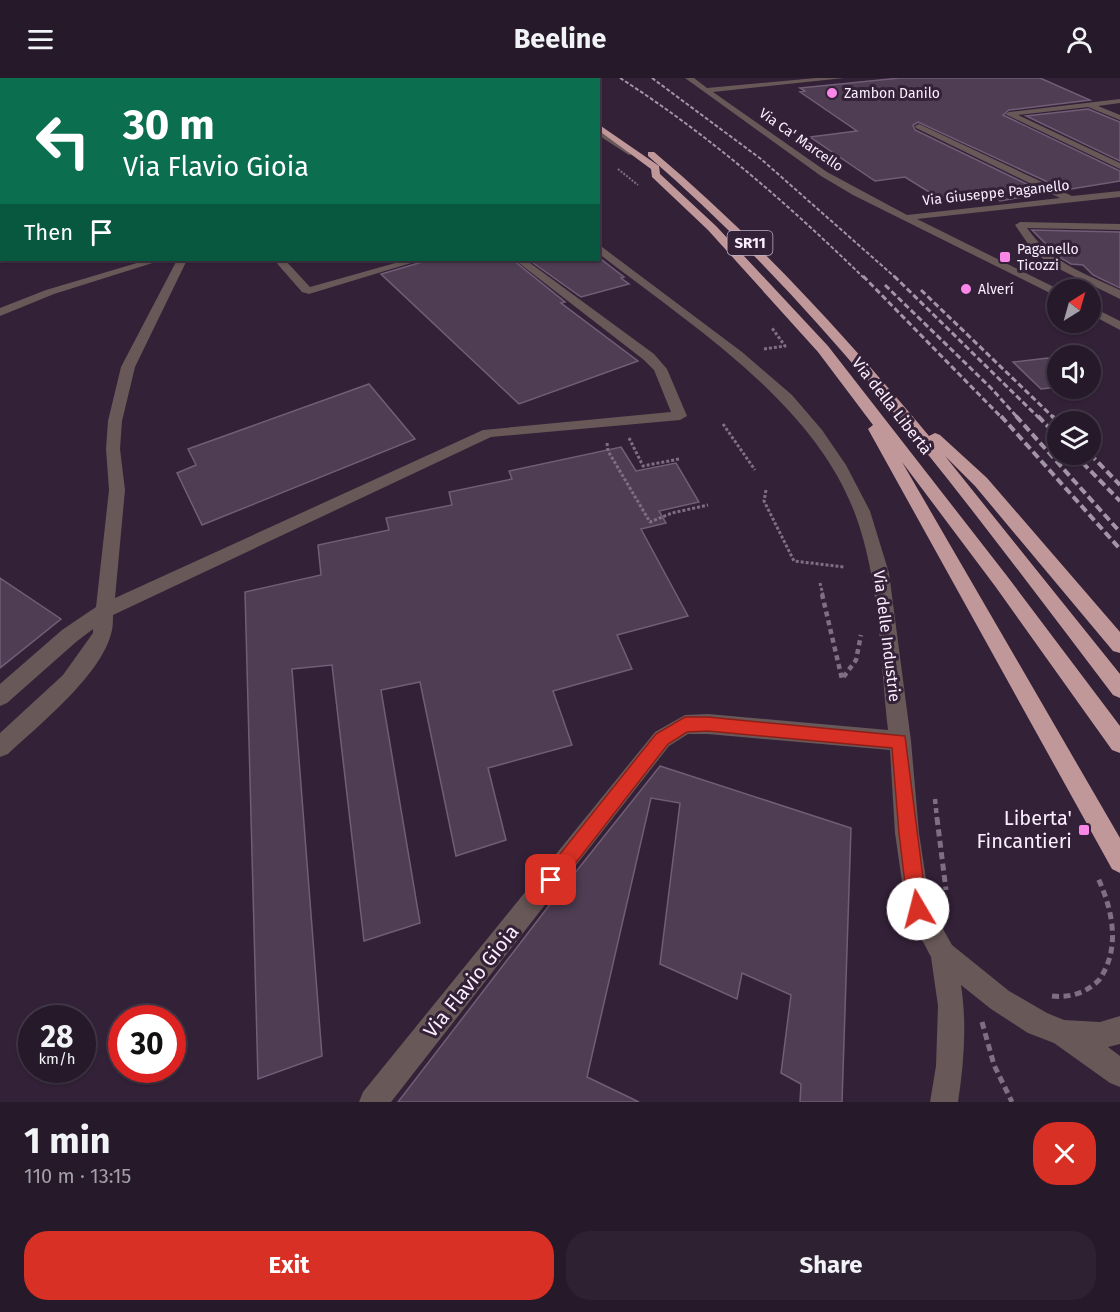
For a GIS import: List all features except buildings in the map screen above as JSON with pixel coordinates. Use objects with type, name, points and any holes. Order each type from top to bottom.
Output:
[{"type":"highway","name":"Via della Libertà","points":[[602,122],[656,168],[655,175],[712,228],[823,349],[919,473],[1120,744]]},
{"type":"highway","name":"Via della Libertà","points":[[602,122],[749,241],[843,341],[886,391],[1120,689]]},
{"type":"highway","points":[[855,390],[883,447],[934,532],[1120,861]]},
{"type":"highway","points":[[886,391],[981,482],[1120,645]]},
{"type":"street","name":"Via Ca' Marcello","points":[[689,78],[824,174],[903,218]]},
{"type":"street","points":[[707,90],[840,78]]},
{"type":"street","points":[[1120,101],[1009,114],[1120,166]]},
{"type":"street","points":[[1090,105],[1120,118]]},
{"type":"street","points":[[919,126],[1071,200]]},
{"type":"street","points":[[600,132],[656,168]]},
{"type":"street","name":"Via Giuseppe Paganello","points":[[903,218],[1120,194]]},
{"type":"street","name":"Via Giuseppe Paganello","points":[[903,218],[1047,288]]},
{"type":"street","points":[[1120,227],[1020,225],[1037,249],[1055,263],[1120,295]]},
{"type":"street","name":"Via delle Industrie","points":[[600,249],[737,355],[787,398],[817,433],[842,469],[862,511],[880,573],[918,909],[943,954],[951,1006],[950,1066],[944,1102]]},
{"type":"street","points":[[0,312],[50,292],[154,261]]},
{"type":"street","points":[[0,747],[76,677],[94,651],[102,634],[117,490],[113,449],[115,421],[122,383],[181,261]]},
{"type":"street","points":[[280,261],[309,291],[413,261]]},
{"type":"street","points":[[0,697],[69,636],[104,611],[489,433],[500,430],[602,424],[680,416],[660,369],[649,357],[521,261]]},
{"type":"street","points":[[1101,315],[1120,326]]},
{"type":"street","name":"Via Flavio Gioia","points":[[373,1102],[662,739],[685,724],[708,724],[900,741]]},
{"type":"street","name":"Via delle Industrie","points":[[943,954],[1000,1000],[1038,1023],[1063,1033],[1120,1073]]},
{"type":"street","name":"Via delle Industrie","points":[[1063,1033],[1100,1036],[1120,1030]]},
{"type":"path","points":[[616,167],[641,188]]},
{"type":"path","points":[[771,327],[786,346]]},
{"type":"path","points":[[723,424],[755,470]]},
{"type":"path","points":[[627,435],[643,466],[679,459]]},
{"type":"path","points":[[605,436],[608,451],[650,522],[672,513],[708,505]]},
{"type":"path","points":[[766,489],[764,501],[794,561],[844,567]]},
{"type":"path","points":[[820,583],[842,679],[856,660],[861,634]]},
{"type":"path","points":[[934,795],[948,901]]},
{"type":"path","points":[[1049,995],[1060,998],[1088,990],[1110,970],[1119,945],[1113,911],[1094,869]]},
{"type":"path","points":[[980,1014],[994,1065],[1012,1102]]},
{"type":"railway","points":[[620,78],[685,123],[747,172],[864,278]]},
{"type":"railway","points":[[652,78],[761,159],[896,278]]},
{"type":"railway","points":[[863,276],[1002,418]]},
{"type":"railway","points":[[894,276],[1039,418]]},
{"type":"railway","points":[[885,285],[991,388],[1018,418]]},
{"type":"railway","points":[[921,290],[1047,411]]},
{"type":"railway","points":[[1001,416],[1120,549]]},
{"type":"railway","points":[[1016,416],[1120,532]]},
{"type":"railway","points":[[1038,416],[1047,425]]},
{"type":"railway","points":[[1085,465],[1120,501]]},
{"type":"railway","points":[[1101,465],[1120,485]]},
{"type":"place","name":"Zambon Danilo","points":[[832,93]]},
{"type":"place","name":"Paganello Ticozzi","points":[[1005,257]]},
{"type":"place","name":"Alverí","points":[[966,289]]},
{"type":"place","name":"Liberta' Fincantieri","points":[[1084,830]]},
{"type":"route","points":[[551,880],[662,739],[685,724],[708,724],[900,741],[908,833],[918,909]]}]
